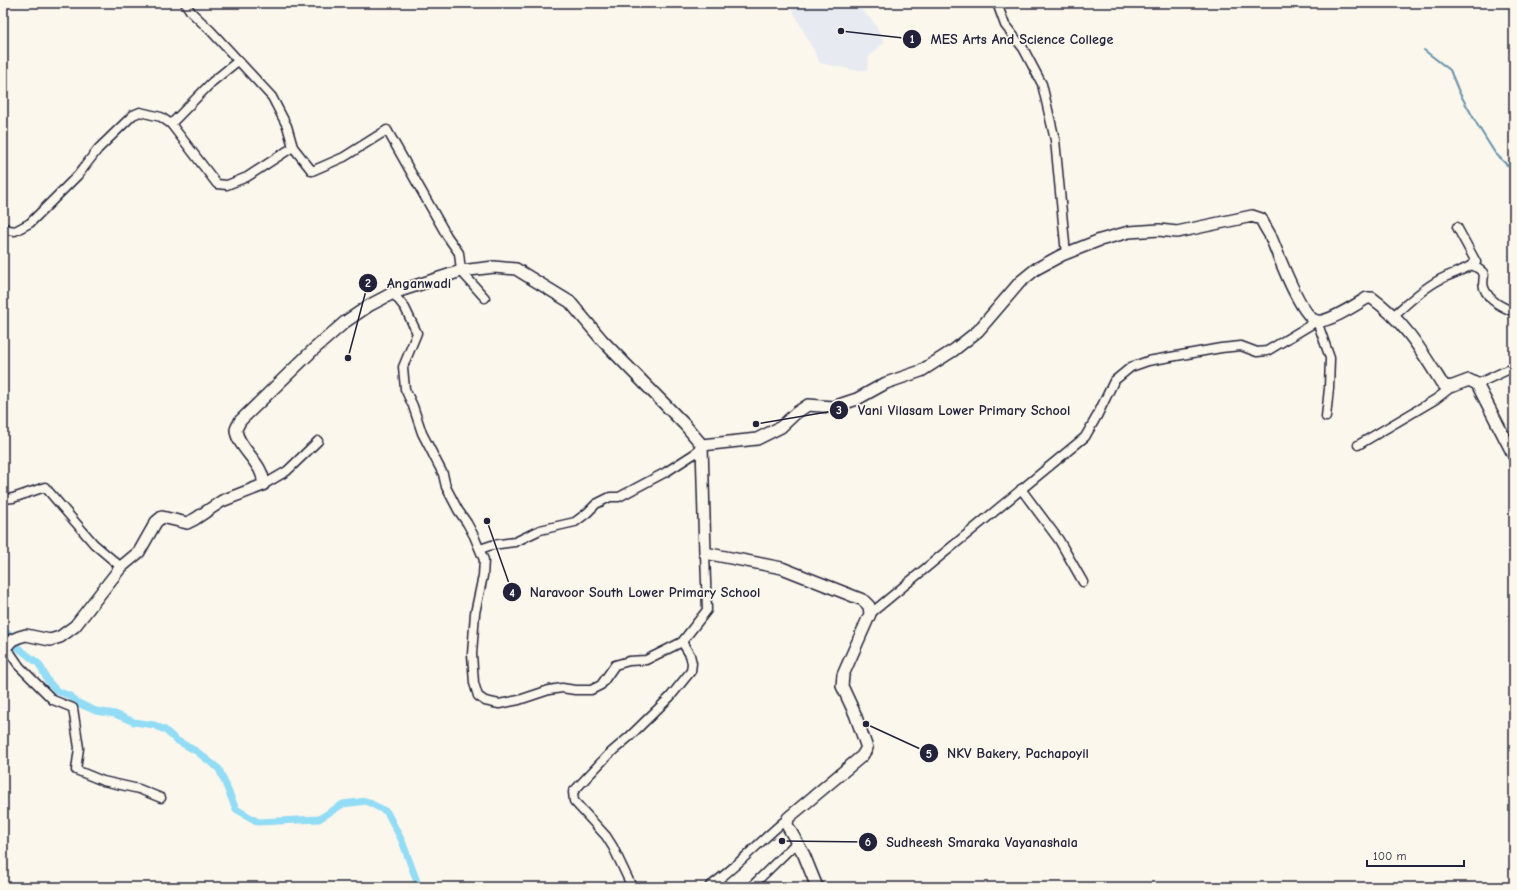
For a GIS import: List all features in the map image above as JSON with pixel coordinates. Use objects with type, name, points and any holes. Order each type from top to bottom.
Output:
[{"type":"street","points":[[185,3],[190,12],[210,31],[272,97],[288,126],[293,147],[312,171],[344,157],[387,130],[447,236],[459,253],[461,271],[486,298]]},
{"type":"street","points":[[997,3],[1004,25],[1024,48],[1042,84],[1055,140],[1066,254]]},
{"type":"street","points":[[171,124],[212,82],[238,61]]},
{"type":"street","points":[[3,227],[15,231],[30,223],[78,175],[98,149],[133,114],[140,112],[161,117],[171,124],[218,184],[227,185],[247,177],[293,147]]},
{"type":"street","points":[[480,548],[516,542],[540,530],[575,522],[587,514],[596,504],[610,497],[619,497],[666,472],[694,454],[702,445],[757,438],[781,427],[796,413],[808,405],[833,407],[857,399],[886,383],[921,371],[954,350],[978,331],[1020,282],[1036,269],[1066,254],[1100,240],[1128,232],[1159,230],[1176,232],[1252,216],[1261,219],[1301,305],[1311,318],[1317,321],[1330,358],[1326,417]]},
{"type":"street","points":[[1393,316],[1424,288],[1441,278],[1476,262],[1457,227]]},
{"type":"street","points":[[1472,265],[1483,271],[1485,275],[1484,287],[1489,296],[1498,304],[1514,312]]},
{"type":"street","points":[[263,485],[264,479],[240,440],[236,430],[240,421],[313,350],[346,322],[393,293],[461,271],[494,267],[516,269],[570,302],[602,340],[685,425],[702,445],[707,610],[691,633],[682,642],[646,660],[629,661],[615,665],[601,684],[591,690],[562,688],[499,704],[485,701],[478,696],[472,672],[475,613],[484,576],[484,560],[468,523],[458,510],[446,487],[444,474],[422,433],[413,406],[405,389],[403,367],[417,333],[405,308],[393,293]]},
{"type":"street","points":[[710,887],[728,873],[748,853],[764,841],[774,830],[862,756],[867,748],[855,714],[842,686],[843,675],[870,614],[1084,438],[1097,416],[1114,381],[1131,367],[1148,361],[1221,348],[1240,346],[1257,352],[1267,351],[1317,321],[1331,318],[1367,298],[1372,298],[1406,328],[1419,345],[1441,382],[1446,387],[1469,380],[1477,384],[1514,456]]},
{"type":"street","points":[[1477,384],[1514,367]]},
{"type":"street","points":[[1358,445],[1436,399],[1453,386]]},
{"type":"street","points":[[161,798],[139,789],[103,782],[76,770],[79,748],[73,708],[53,700],[20,668],[11,654],[3,649],[12,640],[26,635],[50,640],[65,633],[75,626],[121,567],[139,552],[156,522],[162,517],[186,522],[195,519],[222,501],[263,485],[287,471],[318,441]]},
{"type":"street","points":[[3,500],[45,487],[94,544],[121,567]]},
{"type":"street","points":[[1021,489],[1059,540],[1082,582]]},
{"type":"street","points":[[705,553],[782,568],[863,600],[869,606],[870,614]]},
{"type":"street","points":[[632,887],[613,847],[606,836],[574,802],[573,792],[608,754],[629,737],[670,696],[691,671],[692,663],[690,655],[682,642]]},
{"type":"street","points":[[788,818],[787,825],[804,855],[816,887]]},
{"type":"street","points":[[751,887],[797,842]]},
{"type":"shaded area","points":[[795,3],[854,3],[873,21],[885,42],[869,57],[867,70],[853,70],[820,63],[792,9]]},
{"type":"waterway","points":[[1424,50],[1450,70],[1459,92],[1478,126],[1495,153],[1514,172]]},
{"type":"waterway","points":[[3,632],[9,634]]},
{"type":"waterway","points":[[15,643],[17,647],[39,664],[48,681],[57,691],[70,696],[78,703],[96,711],[115,714],[134,722],[154,725],[165,730],[176,740],[196,751],[219,769],[236,809],[258,822],[319,819],[343,804],[366,801],[387,812],[402,841],[419,887]]},
{"type":"place","name":"MES Arts And Science College","points":[[841,31]]},
{"type":"place","name":"Anganwadi","points":[[348,358]]},
{"type":"place","name":"Vani Vilasam Lower Primary School","points":[[756,424]]},
{"type":"place","name":"Naravoor South Lower Primary School","points":[[487,521]]},
{"type":"place","name":"NKV Bakery, Pachapoyil","points":[[866,724]]},
{"type":"place","name":"Sudheesh Smaraka Vayanashala","points":[[782,841]]}]
